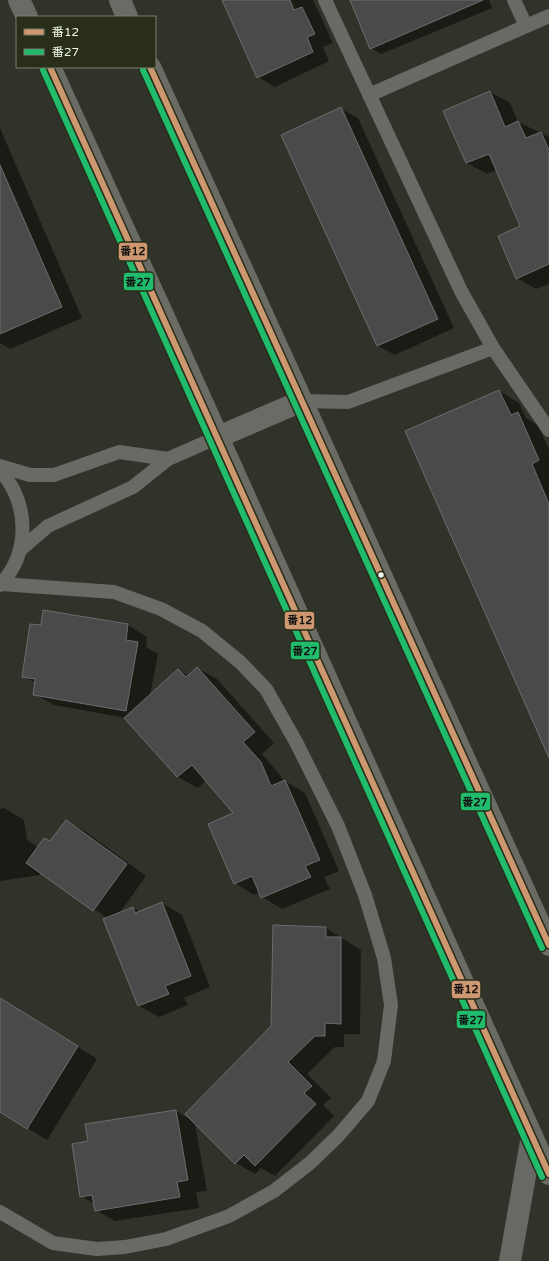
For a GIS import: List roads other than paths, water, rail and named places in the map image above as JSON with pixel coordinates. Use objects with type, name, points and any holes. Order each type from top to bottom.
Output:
[{"type":"main road","points":[[19,0],[27,16]]},
{"type":"main road","points":[[120,0],[128,16]]},
{"type":"main road","points":[[50,68],[549,1174]]},
{"type":"main road","points":[[150,68],[549,945]]},
{"type":"main road","points":[[218,437],[302,401]]},
{"type":"main road","points":[[510,1261],[532,1136]]},
{"type":"lane","points":[[326,0],[461,292],[493,348],[549,430]]},
{"type":"lane","points":[[514,0],[526,26]]},
{"type":"lane","points":[[369,94],[549,16]]},
{"type":"lane","points":[[302,401],[348,402],[493,348]]},
{"type":"lane","points":[[20,550],[48,526],[133,487],[168,459],[218,437]]},
{"type":"lane","points":[[0,466],[30,475],[54,475],[119,452],[168,459]]},
{"type":"lane","points":[[0,470],[8,479],[17,495],[22,514],[23,533],[20,550],[12,569],[1,584]]},
{"type":"lane","points":[[0,1212],[53,1243],[97,1248],[125,1248],[166,1239],[229,1216],[274,1192],[310,1163],[338,1136],[368,1101],[384,1061],[391,1005],[384,958],[365,895],[338,826],[296,742],[266,689],[240,662],[202,631],[161,609],[114,592],[1,584]]}]
